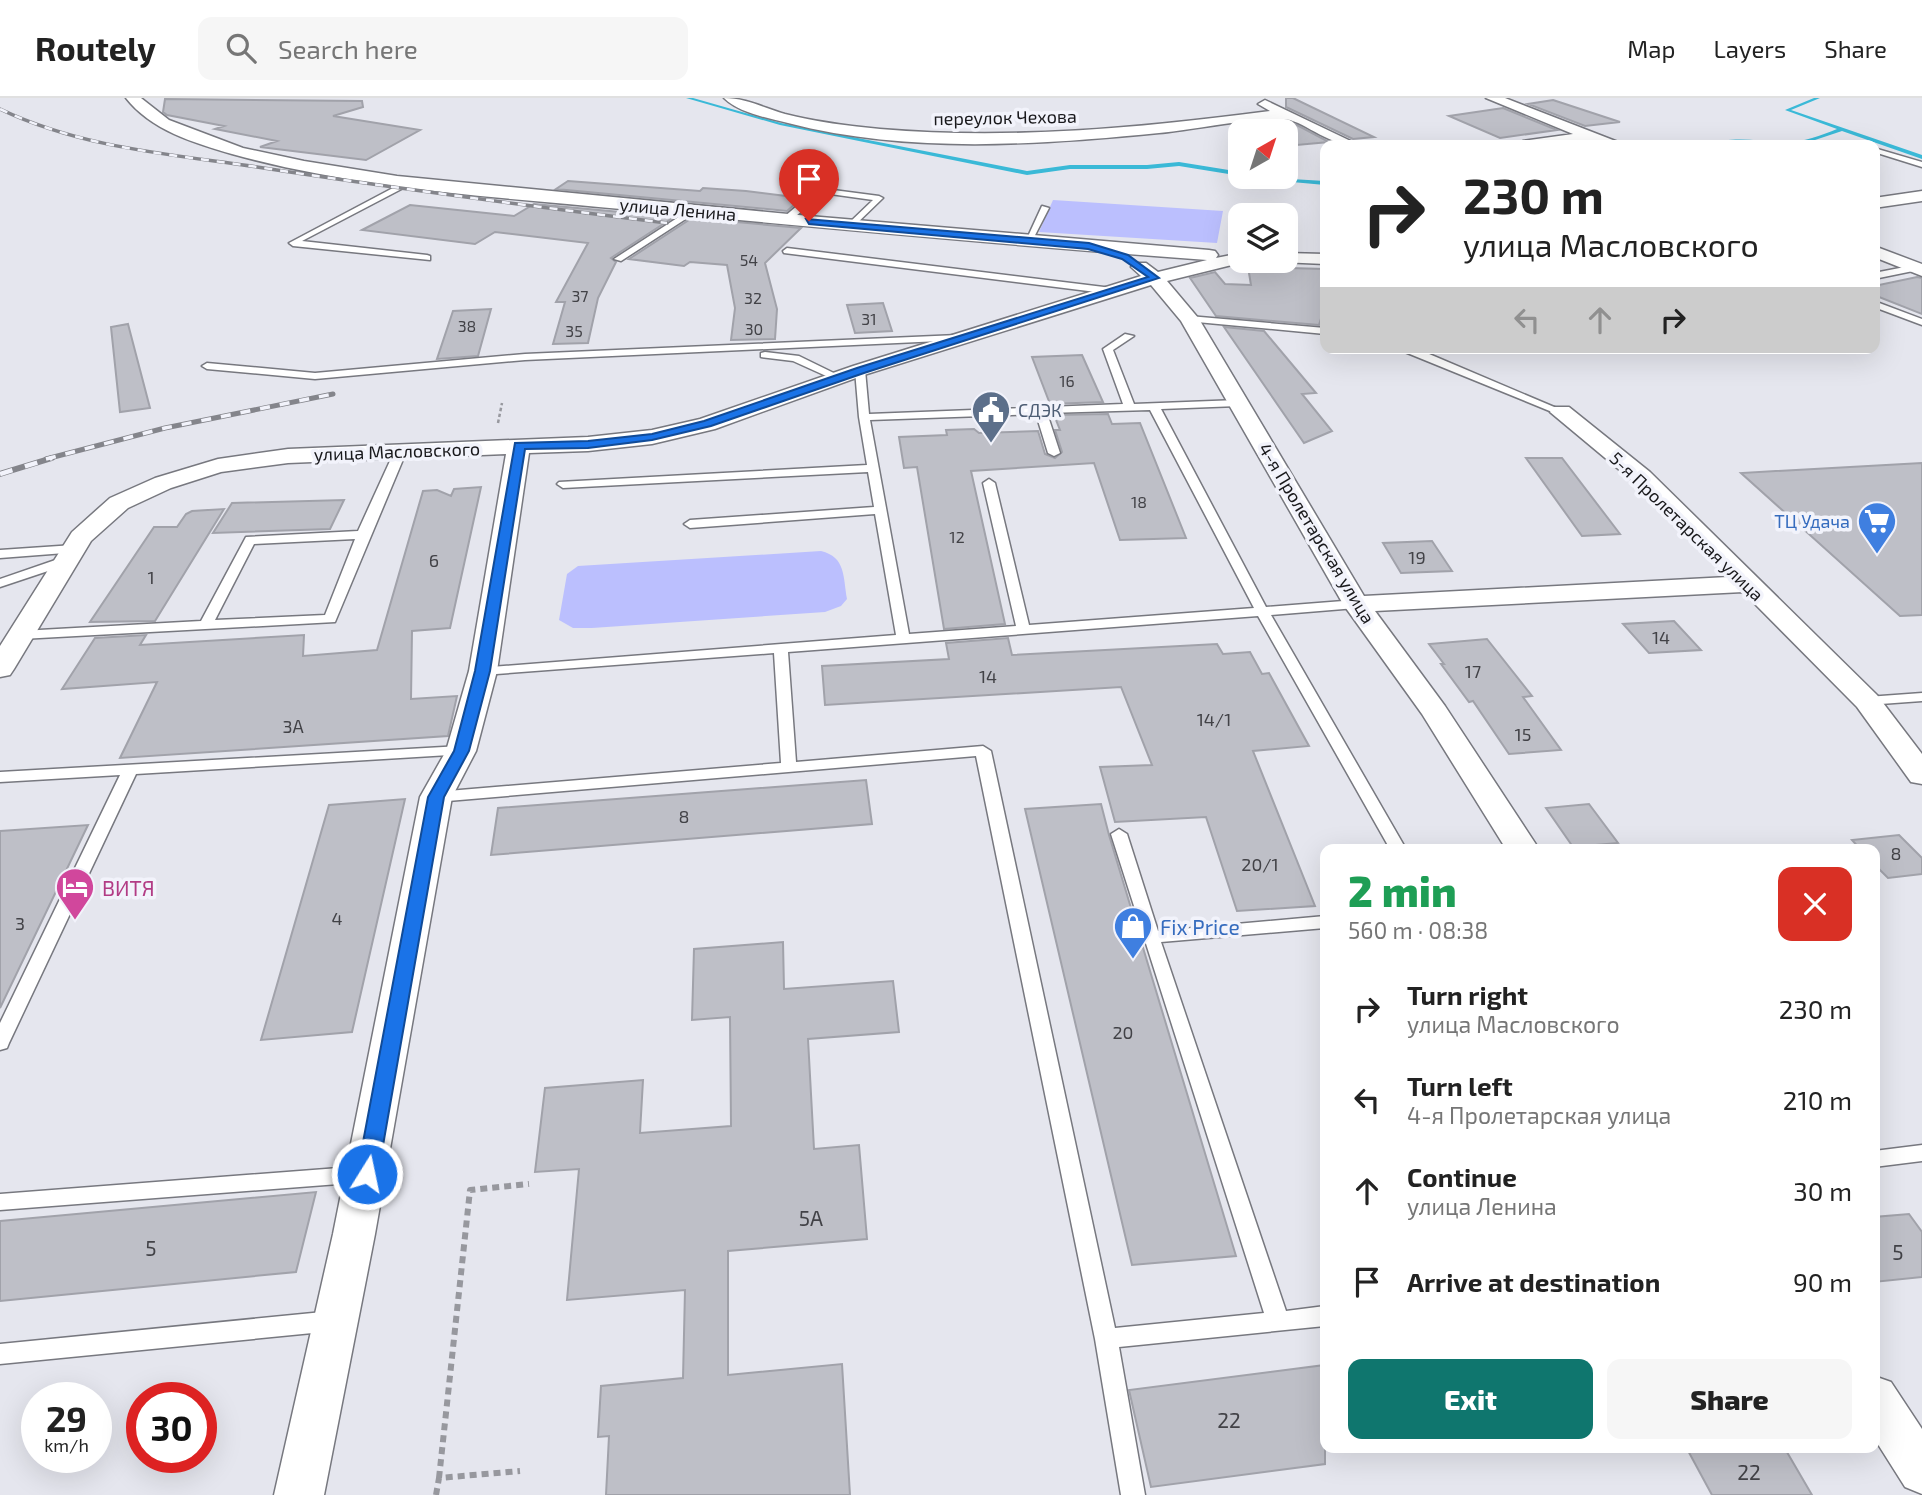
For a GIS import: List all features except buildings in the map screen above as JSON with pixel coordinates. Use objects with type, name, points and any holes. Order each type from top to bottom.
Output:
[{"type":"street","name":"улица Ленина","points":[[133,98],[137,104],[168,126],[216,144],[302,165],[408,182],[694,211],[1228,257]]},
{"type":"street","name":"переулок Чехова","points":[[731,98],[745,105],[820,127],[902,136],[988,139],[1109,134],[1283,114]]},
{"type":"street","points":[[1254,98],[1341,140]]},
{"type":"street","points":[[1496,98],[1601,140]]},
{"type":"street","points":[[1561,140],[1591,136]]},
{"type":"street","points":[[1880,202],[1922,196]]},
{"type":"street","name":"4-я Пролетарская улица","points":[[1089,246],[1125,257],[1155,278],[1189,318],[1356,604],[1435,712],[1520,844]]},
{"type":"street","points":[[1880,253],[1916,266]]},
{"type":"street","points":[[1298,258],[1320,259]]},
{"type":"street","name":"улица Масловского","points":[[0,669],[81,537],[119,503],[163,483],[218,466],[288,456],[401,450],[508,438],[588,444],[652,437],[707,424],[959,338],[1112,291],[1228,261]]},
{"type":"street","name":"5-я Пролетарская улица","points":[[1561,412],[1642,477],[1867,702],[1922,775]]},
{"type":"street","points":[[299,1495],[367,1174],[436,797],[461,751],[482,671],[508,438]]},
{"type":"street","points":[[1356,604],[1749,584]]},
{"type":"street","points":[[1880,1406],[1922,1471]]},
{"type":"lane","points":[[1880,150],[1922,165]]},
{"type":"lane","points":[[408,182],[293,243],[428,258]]},
{"type":"lane","points":[[787,219],[821,190],[879,198],[852,225]]},
{"type":"lane","points":[[1028,241],[1045,208]]},
{"type":"lane","points":[[618,259],[694,211]]},
{"type":"lane","points":[[787,251],[1112,291]]},
{"type":"lane","points":[[1880,275],[1916,266]]},
{"type":"lane","points":[[1880,305],[1922,322]]},
{"type":"lane","points":[[1189,318],[1320,331]]},
{"type":"lane","points":[[1129,336],[1108,349],[1130,407]]},
{"type":"lane","points":[[207,366],[315,376],[525,358],[959,338]]},
{"type":"lane","points":[[710,349],[795,358],[850,374],[864,417],[903,638]]},
{"type":"lane","name":"5-я Пролетарская улица","points":[[1420,354],[1561,412]]},
{"type":"lane","points":[[864,417],[1238,403]]},
{"type":"lane","points":[[1154,406],[1262,611],[1395,844]]},
{"type":"lane","points":[[1040,410],[1054,453]]},
{"type":"lane","points":[[21,635],[330,619],[363,535],[401,450]]},
{"type":"lane","points":[[563,484],[873,468]]},
{"type":"lane","points":[[989,483],[1023,628]]},
{"type":"lane","points":[[690,524],[881,510]]},
{"type":"lane","points":[[206,625],[250,540],[363,535]]},
{"type":"lane","points":[[0,554],[70,554]]},
{"type":"lane","points":[[0,583],[70,554]]},
{"type":"lane","points":[[482,671],[1356,604]]},
{"type":"lane","points":[[781,648],[789,766]]},
{"type":"lane","points":[[1867,702],[1922,697]]},
{"type":"lane","points":[[0,777],[461,751]]},
{"type":"lane","points":[[436,797],[983,751],[1106,1339],[1133,1495]]},
{"type":"lane","points":[[0,1043],[130,769]]},
{"type":"lane","points":[[1119,834],[1278,1321]]},
{"type":"lane","points":[[1151,937],[1320,922]]},
{"type":"lane","points":[[1880,1158],[1922,1153]]},
{"type":"lane","points":[[0,1202],[367,1174]]},
{"type":"lane","points":[[1106,1339],[1320,1317]]},
{"type":"lane","points":[[0,1354],[338,1320]]},
{"type":"path","points":[[502,403],[508,438]]},
{"type":"path","points":[[436,1495],[470,1191],[529,1184]]},
{"type":"path","points":[[439,1478],[520,1471]]},
{"type":"shaded area","points":[[1053,200],[1223,211],[1217,243],[1039,232]]},
{"type":"shaded area","points":[[821,551],[839,563],[847,599],[841,606],[825,612],[592,628],[573,628],[559,620],[567,574],[578,566]]},
{"type":"waterway","points":[[688,98],[780,124],[1027,173],[1070,167],[1147,167],[1179,164],[1228,172]]},
{"type":"waterway","points":[[1818,98],[1787,110],[1842,129]]},
{"type":"waterway","points":[[1808,140],[1842,129]]},
{"type":"waterway","points":[[1842,129],[1873,140]]},
{"type":"waterway","points":[[1880,142],[1922,157]]},
{"type":"waterway","points":[[1298,181],[1320,183]]},
{"type":"railway","points":[[0,109],[62,133],[126,148],[667,223]]},
{"type":"railway","points":[[46,459],[165,428],[333,394]]},
{"type":"railway","points":[[0,474],[52,458]]},
{"type":"place","name":"СДЭК","points":[[991,444]]},
{"type":"place","name":"ТЦ Удача","points":[[1877,555]]},
{"type":"place","name":"ВИТЯ","points":[[75,921]]},
{"type":"place","name":"Fix Price","points":[[1133,960]]},
{"type":"route","points":[[367,1174],[436,797],[461,751],[482,671],[519,446],[588,444],[652,437],[707,424],[860,370],[1155,278],[1125,257],[1089,246],[809,221]]}]
